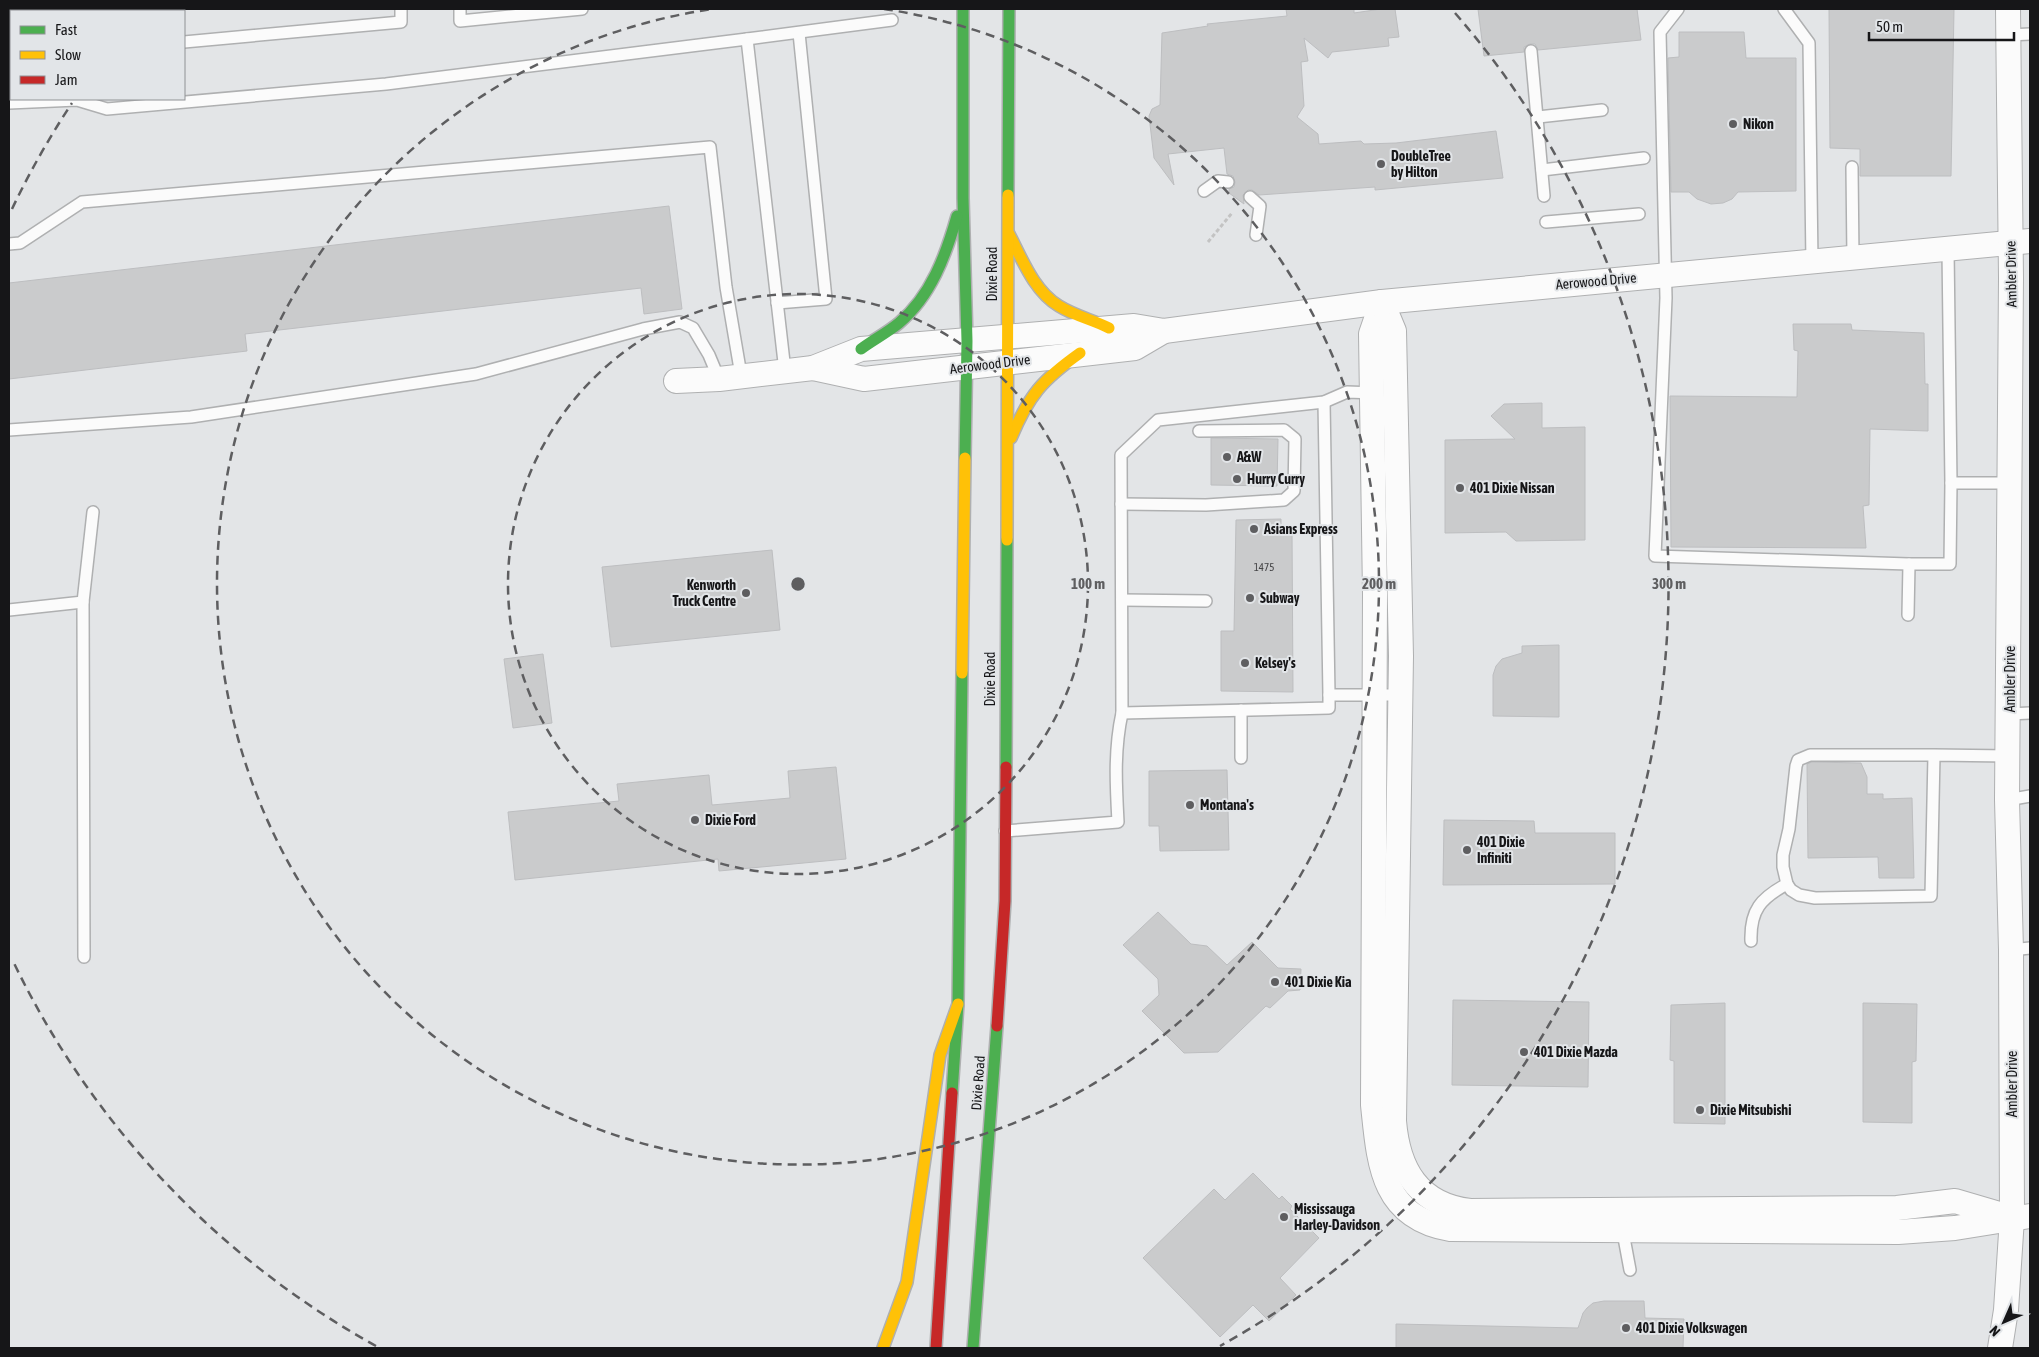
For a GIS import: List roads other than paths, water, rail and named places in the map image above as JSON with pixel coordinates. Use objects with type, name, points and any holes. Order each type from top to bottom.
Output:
[{"type":"main road","name":"Dixie Road","points":[[936,1348],[958,1004],[967,341],[963,198],[963,9]]},
{"type":"main road","name":"Dixie Road","points":[[973,1348],[993,1094],[1004,920],[1009,9]]},
{"type":"main road","points":[[861,349],[900,322],[923,299],[947,246],[963,198]]},
{"type":"main road","points":[[1007,230],[1032,279],[1054,302],[1077,315],[1109,328]]},
{"type":"main road","points":[[1006,449],[1028,401],[1046,379],[1080,353]]},
{"type":"main road","points":[[883,1348],[907,1282],[940,1055],[958,1004]]},
{"type":"street","name":"Ambler Drive","points":[[2000,1348],[2021,1217],[2019,798],[2008,756],[2020,713],[2010,483],[2011,278],[2020,242],[2011,205],[2019,34],[2008,9]]},
{"type":"street","name":"Aerowood Drive","points":[[676,381],[813,368],[861,349],[1134,326],[1164,331],[1382,302],[2020,242]]},
{"type":"street","points":[[1382,302],[1394,330],[1400,695],[1398,898],[1384,1105]]},
{"type":"street","points":[[1382,302],[1371,334],[1375,696],[1374,896],[1384,1105],[1404,1167],[1420,1189],[1443,1204],[1470,1211],[1621,1220],[1897,1220],[1955,1202],[2021,1217]]},
{"type":"street","name":"Aerowood Drive","points":[[813,368],[864,379],[1135,348],[1164,331]]},
{"type":"lane","points":[[185,42],[401,22],[401,9]]},
{"type":"lane","points":[[460,9],[460,21],[582,9]]},
{"type":"lane","points":[[1678,9],[1660,32],[1666,275],[1655,556],[1950,564],[1951,483],[1948,250]]},
{"type":"lane","points":[[1784,9],[1809,43],[1812,262]]},
{"type":"lane","points":[[9,103],[77,100],[107,109],[386,84],[892,20]]},
{"type":"lane","points":[[777,303],[826,299],[799,33]]},
{"type":"lane","points":[[747,39],[785,371]]},
{"type":"lane","points":[[1531,51],[1544,196]]},
{"type":"lane","points":[[1538,116],[1602,110]]},
{"type":"lane","points":[[9,244],[20,243],[82,202],[710,147],[726,287],[730,377]]},
{"type":"lane","points":[[1542,170],[1644,158]]},
{"type":"lane","points":[[1852,167],[1853,258]]},
{"type":"lane","points":[[1204,191],[1218,181],[1228,182]]},
{"type":"lane","points":[[1250,197],[1260,206],[1256,235]]},
{"type":"lane","points":[[1546,222],[1639,214]]},
{"type":"lane","points":[[9,430],[191,417],[476,374],[643,329],[680,322],[694,328],[709,355],[730,377]]},
{"type":"lane","points":[[1005,830],[1118,822],[1116,760],[1122,713],[1121,455],[1158,420],[1324,402],[1347,392],[1372,393],[1396,391]]},
{"type":"lane","points":[[1122,713],[1329,708],[1324,402]]},
{"type":"lane","points":[[1120,504],[1206,505],[1284,500],[1294,491],[1295,439],[1284,430],[1199,431]]},
{"type":"lane","points":[[1951,483],[2010,483]]},
{"type":"lane","points":[[84,957],[83,602],[93,512]]},
{"type":"lane","points":[[1908,615],[1909,564]]},
{"type":"lane","points":[[1122,600],[1206,601]]},
{"type":"lane","points":[[9,610],[83,602]]},
{"type":"lane","points":[[1329,695],[1400,695]]},
{"type":"lane","points":[[1241,710],[1241,758]]},
{"type":"lane","points":[[1934,755],[1932,896],[1815,898],[1799,895],[1791,890],[1787,884],[1783,855],[1789,829],[1798,760],[1810,756],[1934,755],[2008,756]]},
{"type":"lane","points":[[1751,941],[1752,918],[1757,907],[1773,892],[1787,884]]},
{"type":"lane","points":[[1374,896],[1398,898]]},
{"type":"lane","points":[[1621,1220],[1630,1270]]},
{"type":"place","name":"Nikon","points":[[1733,124]]},
{"type":"place","name":"DoubleTree by Hilton","points":[[1381,164]]},
{"type":"place","name":"A&W","points":[[1227,457]]},
{"type":"place","name":"Hurry Curry","points":[[1237,479]]},
{"type":"place","name":"401 Dixie Nissan","points":[[1460,488]]},
{"type":"place","name":"Asians Express","points":[[1254,529]]},
{"type":"place","name":"Kenworth Truck Centre","points":[[746,593]]},
{"type":"place","name":"Subway","points":[[1250,598]]},
{"type":"place","name":"Kelsey's","points":[[1245,663]]},
{"type":"place","name":"Montana's","points":[[1190,805]]},
{"type":"place","name":"Dixie Ford","points":[[695,820]]},
{"type":"place","name":"401 Dixie Infiniti","points":[[1467,850]]},
{"type":"place","name":"401 Dixie Kia","points":[[1275,982]]},
{"type":"place","name":"401 Dixie Mazda","points":[[1524,1052]]},
{"type":"place","name":"Dixie Mitsubishi","points":[[1700,1110]]},
{"type":"place","name":"Mississauga Harley-Davidson","points":[[1284,1217]]},
{"type":"place","name":"401 Dixie Volkswagen","points":[[1626,1328]]}]
